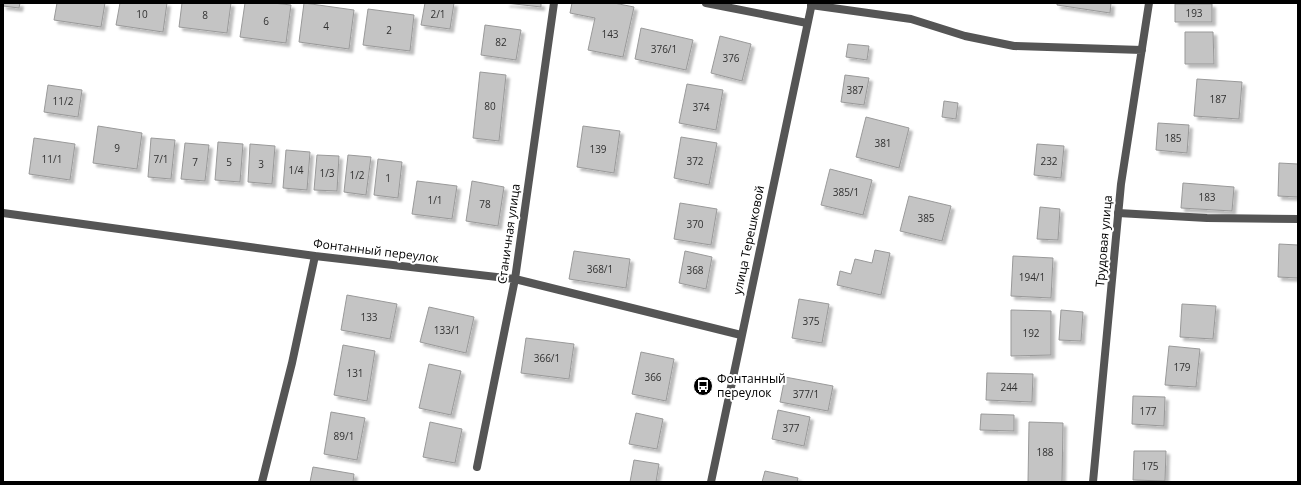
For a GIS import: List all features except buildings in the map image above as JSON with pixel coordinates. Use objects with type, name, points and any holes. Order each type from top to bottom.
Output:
[{"type":"street","name":"Станичная улица","points":[[477,467],[515,279],[554,3]]},
{"type":"street","points":[[706,3],[807,23]]},
{"type":"street","name":"Трудовая улица","points":[[1093,482],[1121,184],[1149,3]]},
{"type":"street","points":[[812,4],[912,19],[965,36],[1014,46],[1142,50]]},
{"type":"street","name":"улица Терешковой","points":[[711,482],[812,4]]},
{"type":"street","name":"Фонтанный переулок","points":[[3,213],[315,256],[515,279],[741,335]]},
{"type":"street","points":[[1118,213],[1207,218],[1298,219]]},
{"type":"street","points":[[262,482],[292,363],[315,256]]},
{"type":"place","name":"Фонтанный переулок","points":[[703,386]]}]
